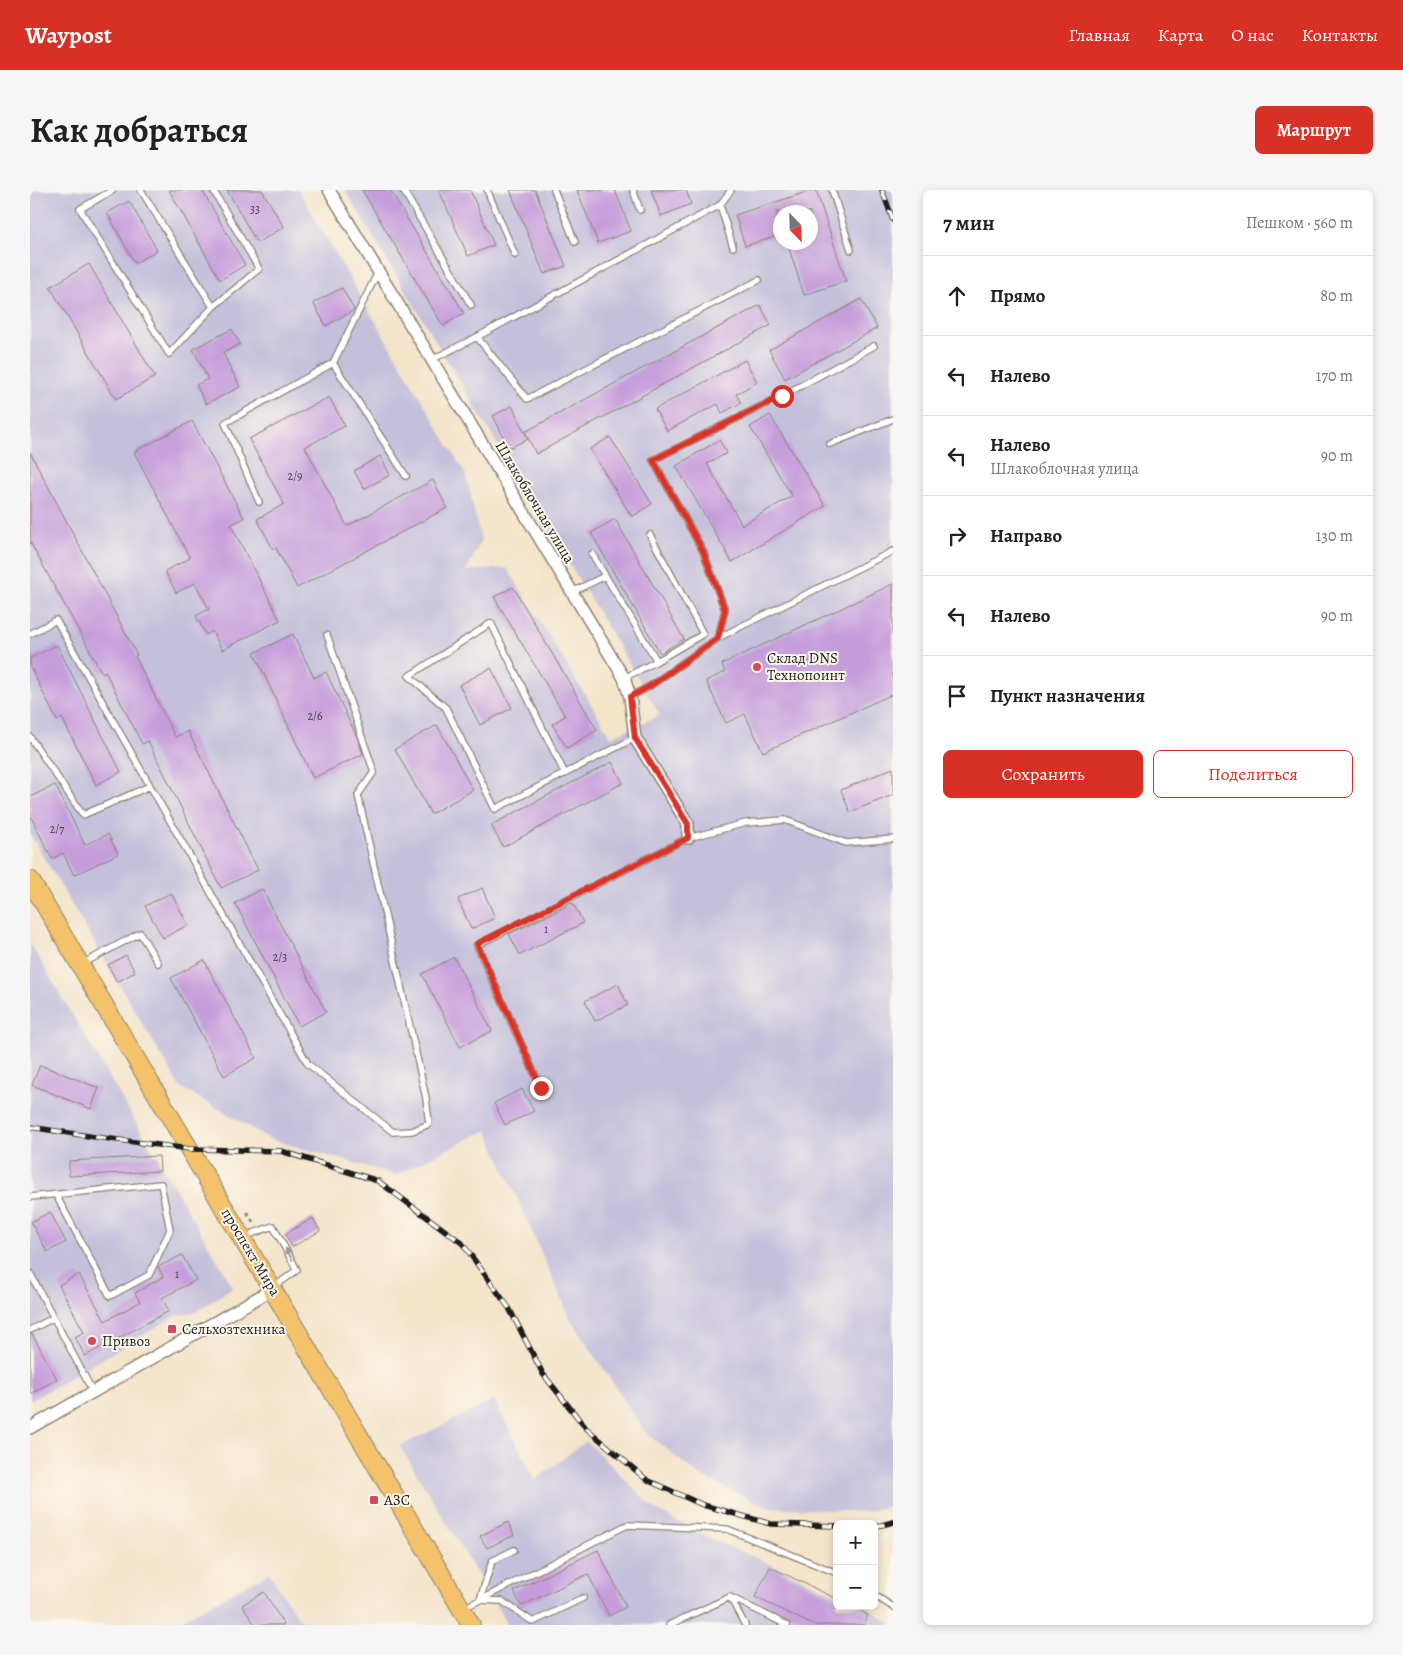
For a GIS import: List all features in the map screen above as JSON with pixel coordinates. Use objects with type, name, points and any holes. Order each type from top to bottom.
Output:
[{"type":"main road","name":"проспект Мира","points":[[30,880],[472,1625]]},
{"type":"street","name":"Шлакоблочная улица","points":[[328,190],[624,678],[630,697],[635,738],[688,824],[688,838]]},
{"type":"street","points":[[30,1428],[272,1288]]},
{"type":"lane","points":[[113,190],[80,209],[170,354],[213,307],[259,269],[213,190]]},
{"type":"lane","points":[[141,190],[213,307]]},
{"type":"lane","points":[[403,190],[472,305]]},
{"type":"lane","points":[[487,190],[515,255]]},
{"type":"lane","points":[[554,190],[575,242]]},
{"type":"lane","points":[[633,190],[640,210]]},
{"type":"lane","points":[[431,360],[720,205],[731,190]]},
{"type":"lane","points":[[832,190],[851,250]]},
{"type":"lane","points":[[720,205],[734,247]]},
{"type":"lane","points":[[259,502],[225,423],[333,363],[378,272]]},
{"type":"lane","points":[[477,337],[527,399],[759,280]]},
{"type":"lane","points":[[718,638],[725,610],[703,551],[653,460],[782,396],[874,346]]},
{"type":"lane","points":[[333,363],[406,476]]},
{"type":"lane","points":[[830,444],[893,419]]},
{"type":"lane","points":[[624,678],[703,634],[650,535]]},
{"type":"lane","points":[[630,697],[650,686],[718,638],[893,551]]},
{"type":"lane","points":[[592,554],[657,661]]},
{"type":"lane","points":[[572,592],[605,576]]},
{"type":"lane","points":[[30,634],[56,620],[308,1064],[393,1132],[412,1131],[429,1124],[426,1098],[358,795],[374,772],[327,636]]},
{"type":"lane","points":[[565,774],[491,623],[408,676],[446,708],[495,809],[565,774],[635,738]]},
{"type":"lane","points":[[30,737],[83,816],[150,786]]},
{"type":"lane","points":[[541,1088],[477,944],[688,838],[746,823],[785,820],[846,843],[893,839]]},
{"type":"lane","points":[[80,965],[140,933],[158,963]]},
{"type":"lane","points":[[30,1197],[161,1184],[170,1230],[150,1276],[110,1296],[56,1195]]},
{"type":"lane","points":[[242,1237],[274,1226],[297,1270],[272,1288]]},
{"type":"lane","points":[[30,1273],[93,1392]]},
{"type":"lane","points":[[30,1330],[54,1318]]},
{"type":"lane","points":[[462,1609],[627,1525],[727,1529],[833,1571]]},
{"type":"lane","points":[[480,1600],[492,1561],[514,1550]]},
{"type":"lane","points":[[668,1625],[730,1597]]},
{"type":"lane","points":[[730,1597],[745,1625]]},
{"type":"lane","points":[[730,1597],[787,1625]]},
{"type":"lane","points":[[480,1600],[502,1601],[533,1622],[583,1598]]},
{"type":"lane","points":[[878,1598],[893,1608]]},
{"type":"path","points":[[247,1212],[259,1231]]},
{"type":"shaded area","points":[[30,190],[298,190],[466,475],[481,541],[466,571],[507,568],[611,737],[660,715],[345,190],[893,190],[893,1505],[866,1512],[767,1507],[700,1476],[645,1432],[570,1318],[487,1130],[395,1175],[270,1139],[180,1087],[30,834]]},
{"type":"shaded area","points":[[30,943],[233,1287],[196,1312],[175,1316],[30,1401]]},
{"type":"shaded area","points":[[494,1400],[535,1480],[586,1441],[656,1510],[713,1540],[833,1593],[833,1610],[869,1610],[893,1625],[508,1625],[400,1446]]},
{"type":"shaded area","points":[[269,1573],[303,1625],[171,1625]]},
{"type":"building","points":[[169,190],[202,190],[245,265],[220,280]]},
{"type":"building","points":[[227,190],[262,190],[284,227],[257,243]]},
{"type":"building","points":[[362,190],[390,190],[464,313],[443,326]]},
{"type":"building","points":[[439,190],[470,190],[494,245],[468,256]]},
{"type":"building","points":[[510,190],[535,190],[566,266],[544,274]]},
{"type":"building","points":[[577,190],[615,190],[631,231],[598,243]]},
{"type":"building","points":[[651,190],[686,190],[691,204],[661,216]]},
{"type":"building","points":[[816,190],[846,281],[804,295],[790,250],[818,250],[818,205],[773,205],[773,237],[745,246],[735,215]]},
{"type":"building","points":[[129,201],[157,250],[135,263],[107,213]]},
{"type":"building","points":[[89,264],[155,377],[116,399],[50,287]]},
{"type":"building","points":[[342,288],[354,310],[326,326],[313,303]]},
{"type":"building","points":[[861,299],[877,328],[785,379],[769,350]]},
{"type":"building","points":[[760,305],[771,325],[536,454],[525,432]]},
{"type":"building","points":[[232,329],[240,344],[223,353],[240,387],[206,404],[196,385],[208,379],[193,349]]},
{"type":"building","points":[[745,360],[757,382],[736,394],[741,403],[722,413],[718,404],[667,431],[655,409]]},
{"type":"building","points":[[329,397],[345,426],[305,447],[347,526],[433,480],[447,508],[297,588],[276,548],[273,549],[257,519],[284,504],[249,439]]},
{"type":"building","points":[[512,406],[528,439],[509,448],[493,416]]},
{"type":"building","points":[[770,415],[825,506],[732,562],[676,466],[719,440],[727,453],[707,464],[742,525],[792,496],[750,427]]},
{"type":"building","points":[[192,421],[244,518],[231,525],[280,620],[222,650],[212,631],[206,635],[196,616],[209,609],[195,583],[176,593],[165,571],[190,558],[134,452]]},
{"type":"building","points":[[610,437],[652,504],[632,517],[590,449]]},
{"type":"building","points":[[30,452],[137,655],[135,656],[175,737],[188,731],[258,870],[221,888],[148,741],[142,744],[105,671],[102,673],[30,542]]},
{"type":"building","points":[[380,456],[390,475],[364,489],[354,471]]},
{"type":"building","points":[[615,519],[684,639],[660,653],[591,533]]},
{"type":"building","points":[[893,584],[893,694],[763,752],[745,714],[726,723],[706,681],[725,672],[722,664]]},
{"type":"building","points":[[513,587],[597,730],[567,748],[552,724],[565,716],[494,597]]},
{"type":"building","points":[[293,634],[314,678],[326,672],[357,737],[363,754],[313,778],[254,653]]},
{"type":"building","points":[[57,645],[121,772],[96,785],[62,718],[57,721],[30,666],[30,658]]},
{"type":"building","points":[[491,668],[512,708],[480,725],[459,685]]},
{"type":"building","points":[[437,725],[473,790],[431,814],[395,749]]},
{"type":"building","points":[[612,762],[623,783],[503,847],[491,825]]},
{"type":"building","points":[[893,768],[893,795],[850,812],[841,790]]},
{"type":"building","points":[[55,785],[85,845],[108,834],[118,854],[74,875],[63,853],[52,859],[30,815],[30,797]]},
{"type":"building","points":[[482,888],[495,918],[471,929],[458,899]]},
{"type":"building","points":[[262,889],[326,1012],[299,1026],[235,903]]},
{"type":"building","points":[[171,893],[188,925],[163,938],[145,906]]},
{"type":"building","points":[[573,903],[583,923],[520,955],[509,934]]},
{"type":"building","points":[[126,955],[135,972],[117,982],[108,965]]},
{"type":"building","points":[[454,957],[492,1031],[460,1047],[422,974]]},
{"type":"building","points":[[204,960],[256,1058],[224,1076],[171,978]]},
{"type":"building","points":[[618,984],[628,1005],[595,1021],[585,1001]]},
{"type":"building","points":[[40,1065],[99,1088],[91,1109],[32,1085]]},
{"type":"building","points":[[522,1089],[534,1111],[505,1125],[494,1103]]},
{"type":"building","points":[[159,1156],[160,1171],[69,1176],[69,1161]]},
{"type":"building","points":[[50,1212],[66,1242],[47,1252],[31,1222]]},
{"type":"building","points":[[313,1218],[320,1231],[292,1247],[285,1234]]},
{"type":"building","points":[[182,1255],[196,1280],[162,1298],[169,1311],[85,1356],[75,1337],[84,1332],[59,1285],[79,1274],[105,1321],[140,1302],[135,1293],[163,1277],[158,1267]]},
{"type":"building","points":[[32,1334],[57,1379],[30,1394],[30,1335]]},
{"type":"building","points":[[508,1522],[514,1535],[487,1548],[480,1536]]},
{"type":"building","points":[[598,1550],[626,1607],[609,1616],[588,1574],[521,1606],[514,1591]]},
{"type":"building","points":[[770,1567],[833,1597],[833,1610],[859,1610],[868,1615],[863,1625],[813,1625],[755,1597]]},
{"type":"building","points":[[264,1592],[284,1625],[255,1625],[242,1605]]},
{"type":"railway","points":[[882,190],[893,220]]},
{"type":"railway","points":[[30,1127],[190,1149],[281,1151],[378,1181],[462,1243],[509,1308],[543,1374],[586,1428],[647,1480],[703,1505],[771,1524],[833,1526]]},
{"type":"railway","points":[[878,1526],[893,1522]]},
{"type":"place","name":"Склад DNS Технопоинт","points":[[757,667]]},
{"type":"place","name":"Сельхозтехника","points":[[172,1329]]},
{"type":"place","name":"Привоз","points":[[92,1341]]},
{"type":"place","name":"АЗС","points":[[374,1500]]},
{"type":"route","points":[[541,1088],[477,944],[688,838],[688,824],[635,738],[630,697],[650,686],[718,638],[725,610],[703,551],[653,460],[782,396]]}]
